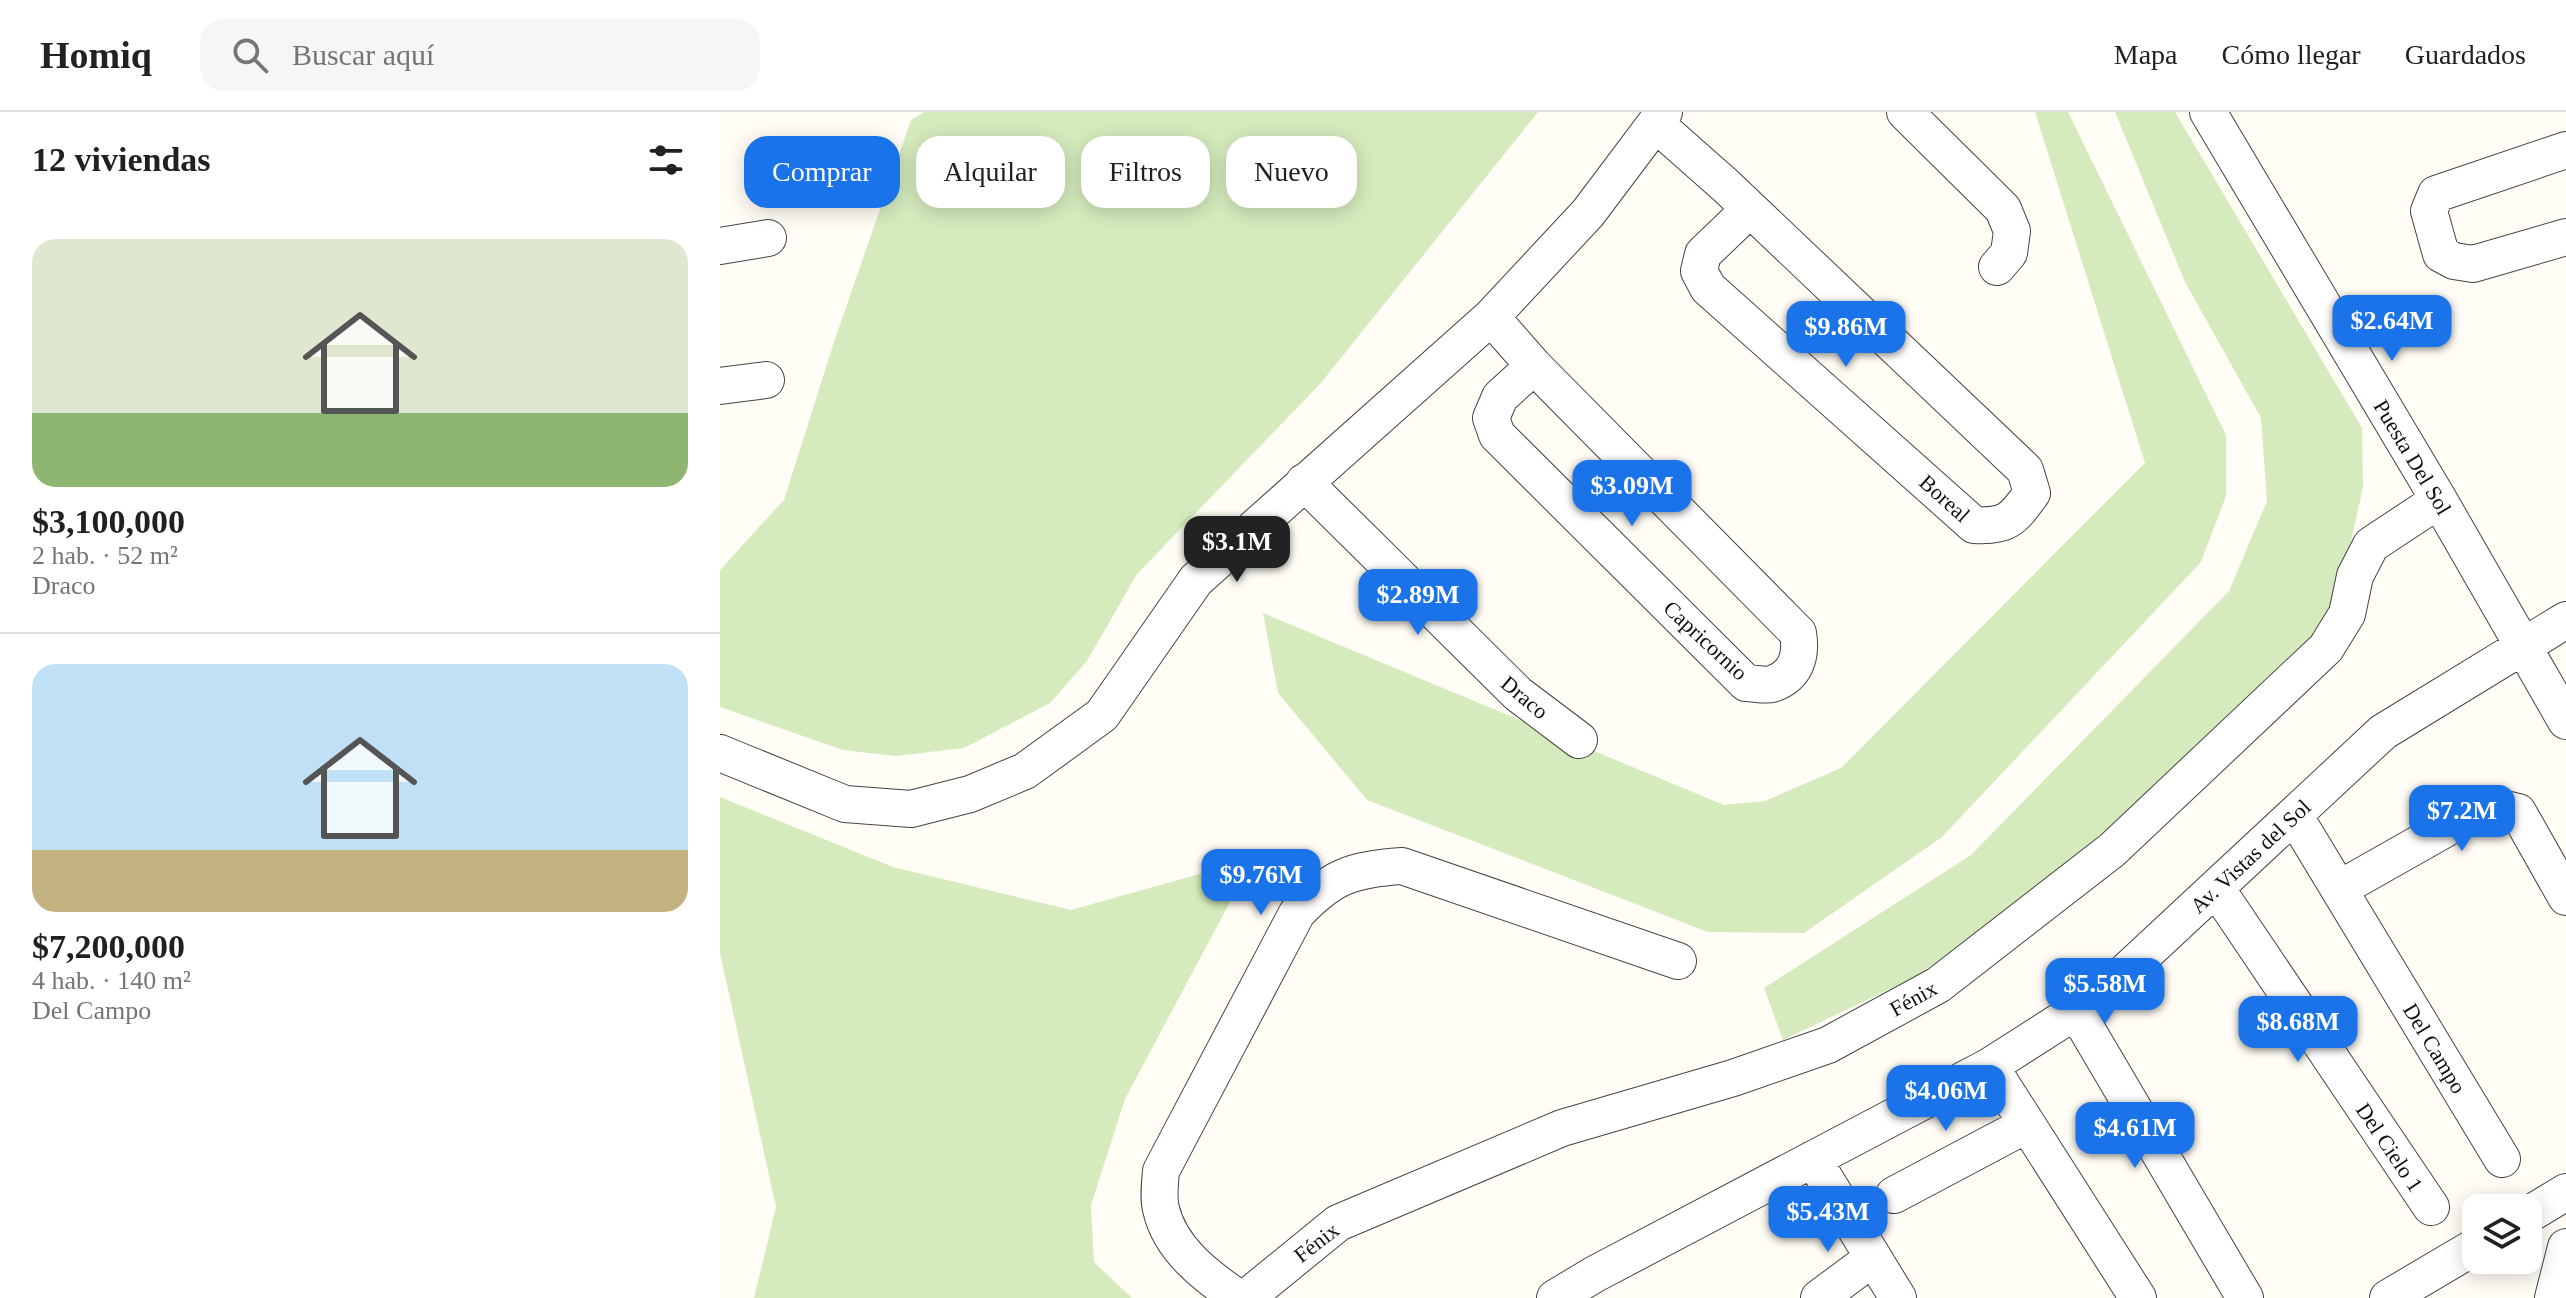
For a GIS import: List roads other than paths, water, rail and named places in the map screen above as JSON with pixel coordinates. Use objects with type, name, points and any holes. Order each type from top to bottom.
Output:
[{"type":"street","points":[[1905,112],[2003,209],[2012,231],[2009,253],[1997,267]]},
{"type":"street","name":"Puesta Del Sol","points":[[2208,112],[2439,500],[2566,721]]},
{"type":"street","points":[[720,753],[845,804],[911,809],[970,794],[1025,771],[1102,715],[1196,580],[1491,317],[1588,213],[1660,118]]},
{"type":"street","name":"Boreal","points":[[1660,118],[1750,209],[2025,470],[2032,493],[2017,513],[1996,526],[1974,525],[1708,288],[1699,271],[1703,254],[1750,209]]},
{"type":"street","points":[[2566,150],[2436,194],[2429,211],[2441,254],[2454,261],[2473,264],[2566,237]]},
{"type":"street","points":[[720,246],[768,238]]},
{"type":"street","name":"Capricornio","points":[[1491,317],[1534,366],[1798,633],[1801,650],[1793,671],[1770,685],[1746,683],[1497,435],[1491,418],[1500,397],[1534,366]]},
{"type":"street","points":[[720,386],[766,380]]},
{"type":"street","name":"Draco","points":[[1304,482],[1518,694],[1579,740]]},
{"type":"street","name":"Fénix","points":[[1246,1298],[1338,1223],[1562,1128],[1733,1078],[1828,1045],[1938,985],[2112,850],[2326,648],[2347,614],[2355,576],[2371,545],[2439,500]]},
{"type":"street","name":"Av. Vistas del Sol","points":[[1555,1298],[1602,1286],[1813,1159],[1990,1066],[2076,1011],[2120,977],[2383,732],[2566,620]]},
{"type":"street","points":[[2339,889],[2475,812],[2497,807],[2518,812],[2566,897]]},
{"type":"street","name":"Del Campo","points":[[2294,815],[2502,1159]]},
{"type":"street","points":[[1238,1298],[1209,1278],[1175,1243],[1160,1208],[1161,1171],[1297,913],[1319,890],[1342,877],[1371,868],[1402,866],[1678,961]]},
{"type":"street","name":"Del Cielo 1","points":[[2216,888],[2431,1207]]},
{"type":"street","points":[[2076,1011],[2245,1298]]},
{"type":"street","points":[[1990,1066],[2132,1296]]},
{"type":"street","points":[[1894,1195],[2026,1125]]},
{"type":"street","points":[[1813,1159],[1898,1298]]},
{"type":"street","points":[[2542,1207],[2566,1192]]},
{"type":"street","points":[[2553,1298],[2566,1247]]},
{"type":"street","points":[[2388,1298],[2462,1254]]},
{"type":"street","points":[[1819,1298],[1873,1258]]}]
